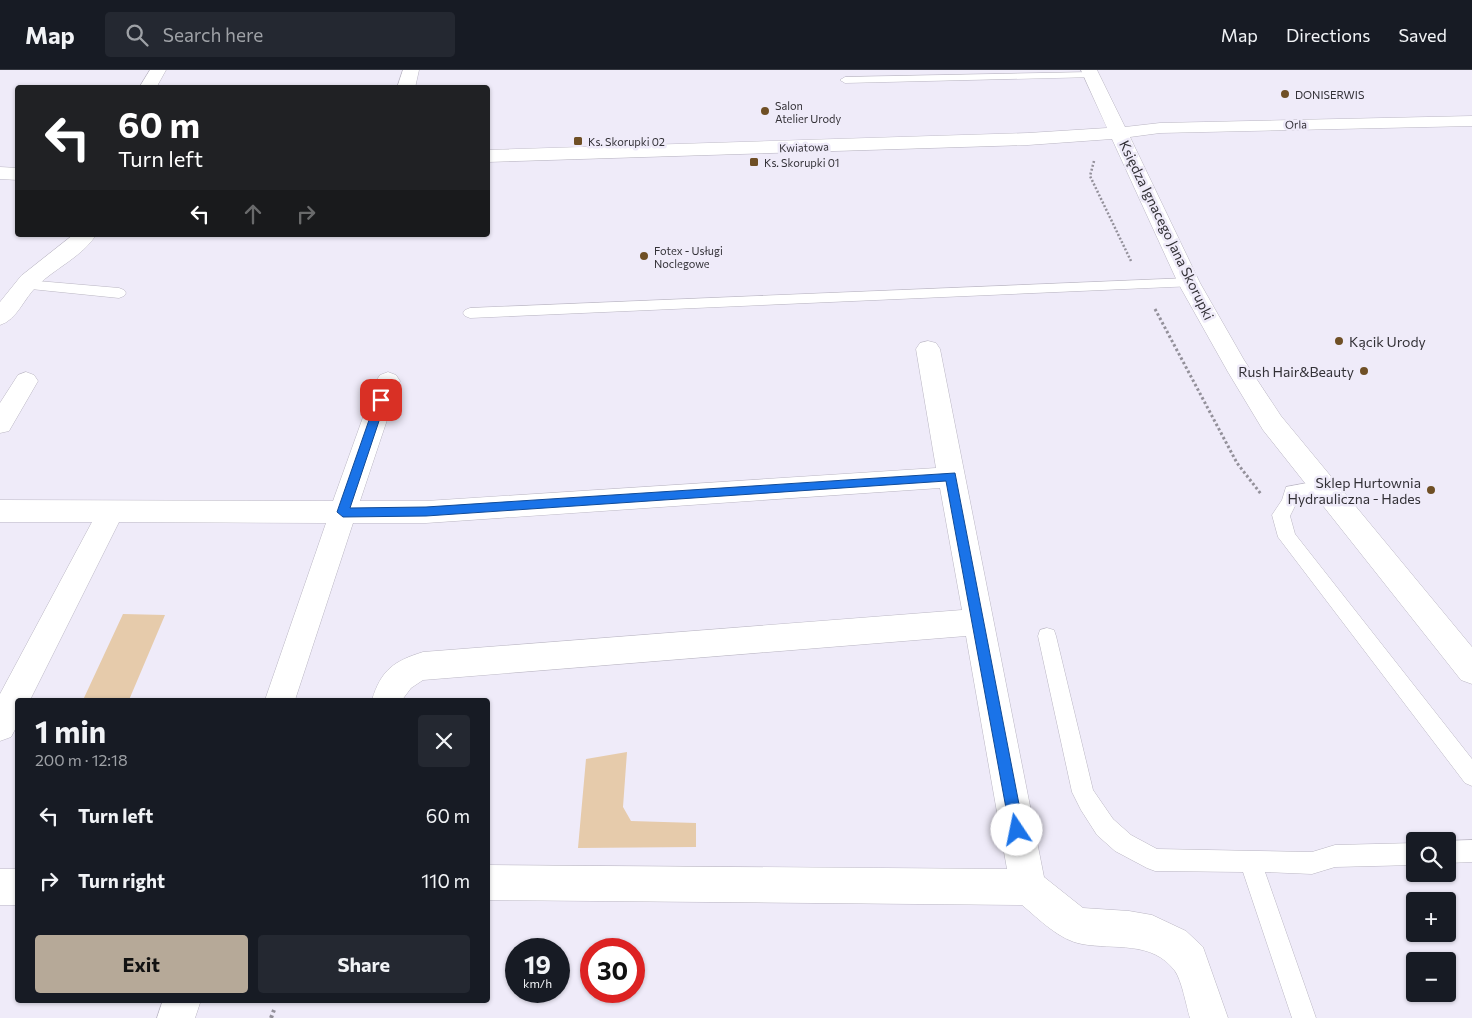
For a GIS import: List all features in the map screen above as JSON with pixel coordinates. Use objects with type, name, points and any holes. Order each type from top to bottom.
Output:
[{"type":"street","points":[[149,85],[158,70]]},
{"type":"street","points":[[407,85],[411,70]]},
{"type":"street","name":"Księdza Ignacego Jana Skorupki","points":[[1090,73],[1120,133],[1129,157],[1189,283],[1236,366],[1272,423],[1472,670]]},
{"type":"street","name":"Orla","points":[[1120,133],[1160,128],[1472,121]]},
{"type":"street","name":"Kwiatowa","points":[[490,156],[1036,139],[1120,133]]},
{"type":"street","points":[[0,173],[15,174]]},
{"type":"street","points":[[27,283],[30,270],[55,237]]},
{"type":"street","points":[[0,317],[27,283],[84,237]]},
{"type":"street","points":[[928,349],[1028,887]]},
{"type":"street","points":[[0,424],[26,381]]},
{"type":"street","points":[[281,698],[388,381]]},
{"type":"street","points":[[0,511],[426,512],[951,476]]},
{"type":"street","points":[[0,726],[111,512]]},
{"type":"street","points":[[387,698],[397,680],[409,670],[423,666],[978,622]]},
{"type":"street","points":[[490,883],[1028,887],[1067,919],[1081,926],[1129,929],[1152,933],[1173,944],[1190,960],[1209,1018]]},
{"type":"street","points":[[0,887],[15,887]]},
{"type":"street","points":[[176,1018],[181,1003]]},
{"type":"lane","points":[[845,80],[1090,73]]},
{"type":"lane","points":[[27,283],[119,293]]},
{"type":"lane","points":[[470,313],[1189,283]]},
{"type":"lane","points":[[1323,487],[1292,492],[1290,502],[1281,515],[1287,537],[1472,776]]},
{"type":"lane","points":[[1047,636],[1083,792],[1088,803],[1105,827],[1124,843],[1155,860],[1312,863],[1335,856],[1406,854]]},
{"type":"lane","points":[[1456,852],[1472,851]]},
{"type":"lane","points":[[1250,862],[1304,1018]]},
{"type":"path","points":[[1094,161],[1090,176],[1143,286],[1237,463],[1281,515]]},
{"type":"path","points":[[271,1018],[274,1010]]},
{"type":"shaded area","points":[[123,614],[165,615],[130,698],[84,698]]},
{"type":"shaded area","points":[[627,752],[623,807],[631,821],[696,823],[696,847],[578,848],[586,759]]},
{"type":"place","name":"DONISERWIS","points":[[1285,94]]},
{"type":"place","name":"Salon Atelier Urody","points":[[765,111]]},
{"type":"place","name":"Ks. Skorupki 02","points":[[578,141]]},
{"type":"place","name":"Ks. Skorupki 01","points":[[754,162]]},
{"type":"place","name":"Fotex - Usługi Noclegowe","points":[[644,256]]},
{"type":"place","name":"Kącik Urody","points":[[1339,341]]},
{"type":"place","name":"Rush Hair&Beauty","points":[[1364,371]]},
{"type":"place","name":"Sklep Hurtownia Hydrauliczna - Hades","points":[[1431,490]]},
{"type":"route","points":[[381,400],[343,512],[426,512],[951,476],[1017,830]]}]
